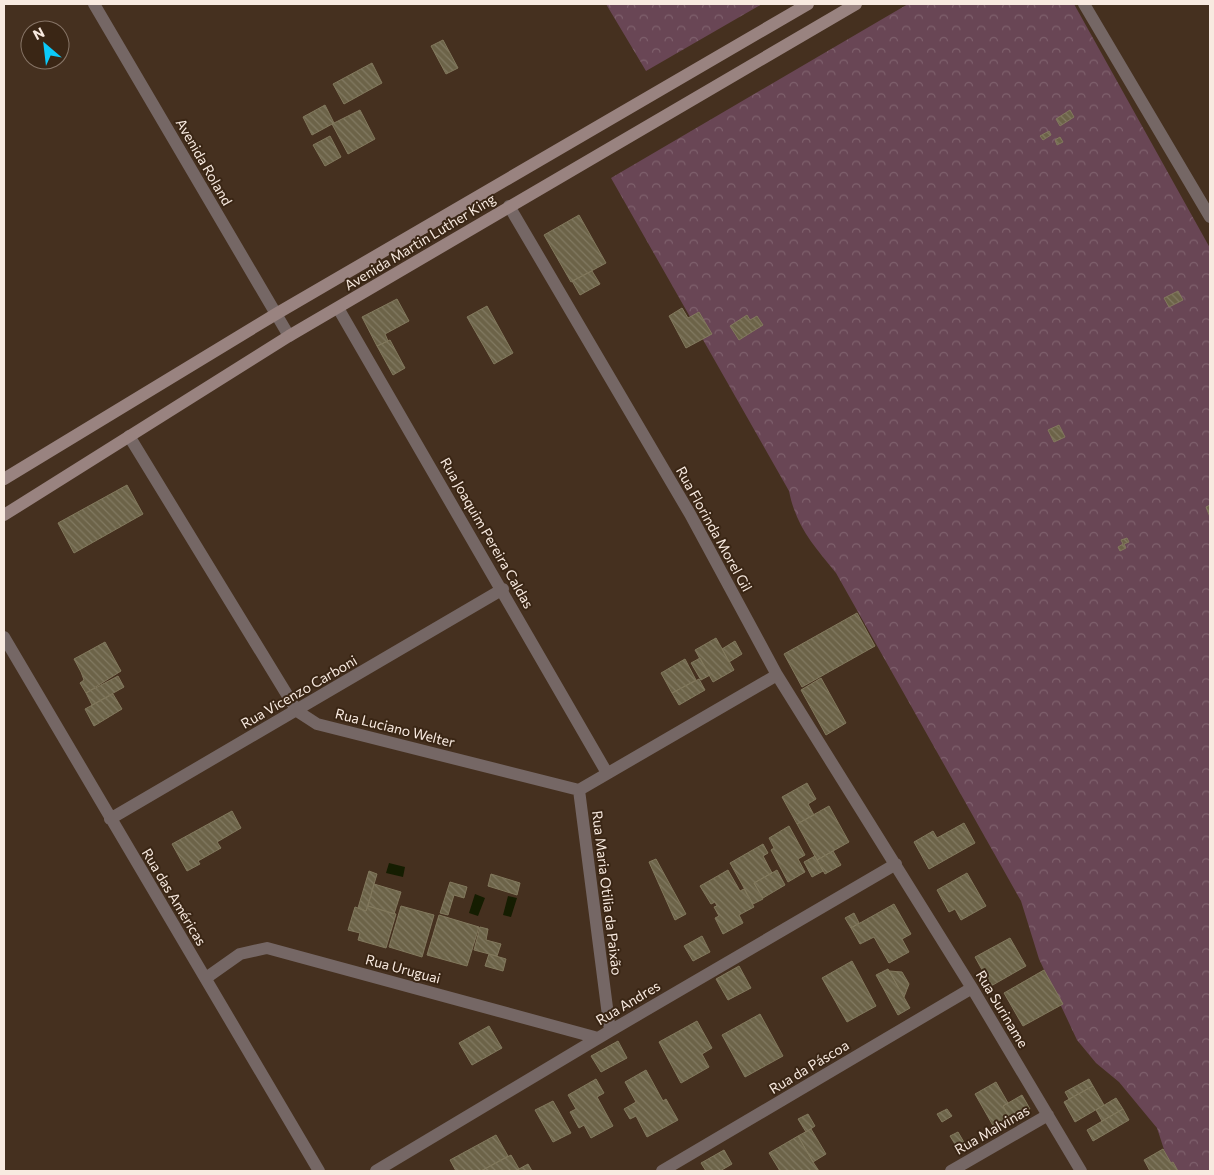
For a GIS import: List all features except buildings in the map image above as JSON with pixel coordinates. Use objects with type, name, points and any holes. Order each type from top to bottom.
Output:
[{"type":"main road","name":"Avenida Martin Luther King","points":[[4,479],[276,314],[808,4]]},
{"type":"main road","name":"Avenida Martin Luther King","points":[[4,515],[289,336],[856,4]]},
{"type":"street","name":"Avenida Roland","points":[[94,4],[289,336]]},
{"type":"street","points":[[1084,4],[1210,217]]},
{"type":"street","name":"Rua Florinda Morel Gil","points":[[509,206],[690,514],[777,675],[896,864]]},
{"type":"street","name":"Rua Joaquim Pereira Caldas","points":[[338,308],[503,589],[607,773]]},
{"type":"street","name":"Rua Luciano Welter","points":[[129,436],[297,711],[317,724],[579,790]]},
{"type":"street","name":"Rua Vicenzo Carboni","points":[[110,819],[503,589]]},
{"type":"street","name":"Rua das Américas","points":[[4,637],[319,1171]]},
{"type":"street","points":[[579,790],[777,675]]},
{"type":"street","name":"Rua Maria Otilia da Paixão","points":[[579,790],[604,1034]]},
{"type":"street","name":"Rua Suriname","points":[[896,864],[1081,1171]]},
{"type":"street","name":"Rua Andres","points":[[376,1171],[604,1034],[896,864]]},
{"type":"street","name":"Rua Uruguai","points":[[206,978],[240,954],[267,948],[604,1034]]},
{"type":"street","name":"Rua da Páscoa","points":[[662,1171],[972,988]]},
{"type":"street","name":"Rua Malvinas","points":[[951,1171],[1048,1115]]},
{"type":"green space","points":[[606,4],[762,4],[646,71]]},
{"type":"green space","points":[[908,4],[1074,4],[1210,248],[1210,1171],[1171,1171],[1157,1128],[1119,1082],[1096,1063],[1077,1040],[1039,959],[1021,901],[836,573],[806,535],[796,515],[789,491],[611,178]]},
{"type":"shaded area","points":[[389,863],[405,867],[403,877],[386,873]]},
{"type":"shaded area","points":[[475,894],[485,898],[478,916],[469,913]]},
{"type":"shaded area","points":[[508,896],[517,898],[511,917],[503,915]]}]
